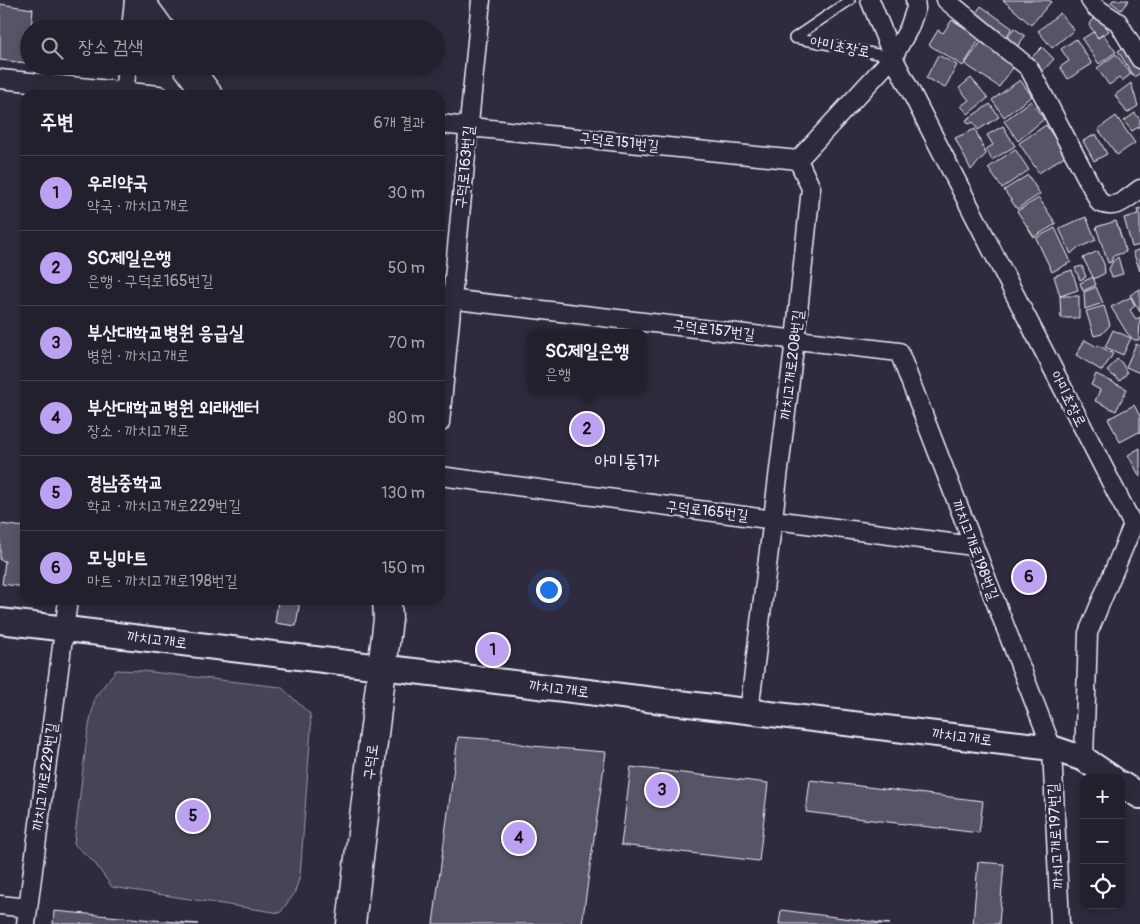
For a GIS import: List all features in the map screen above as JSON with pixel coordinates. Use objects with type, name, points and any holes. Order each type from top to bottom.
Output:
[{"type":"main road","points":[[139,0],[153,20]]},
{"type":"main road","points":[[194,75],[204,90]]},
{"type":"main road","name":"구덕로","points":[[351,924],[388,618],[387,605]]},
{"type":"main road","name":"까치고개로","points":[[0,621],[1052,748],[1084,759],[1106,774]]},
{"type":"main road","points":[[1125,787],[1140,796]]},
{"type":"street","points":[[132,20],[134,0]]},
{"type":"street","name":"구덕로163번길","points":[[445,319],[446,298],[469,127],[481,0]]},
{"type":"street","name":"아미초장로","points":[[870,0],[893,57],[1133,524],[1088,633],[1084,759]]},
{"type":"street","points":[[798,160],[893,57],[909,28],[916,8],[915,0]]},
{"type":"street","points":[[946,0],[1029,68],[1100,203],[1110,207],[1140,188]]},
{"type":"street","points":[[1090,0],[1095,7],[1118,22],[1140,59]]},
{"type":"street","points":[[124,90],[126,75]]},
{"type":"street","points":[[0,79],[97,90]]},
{"type":"street","name":"구덕로151번길","points":[[445,125],[798,160]]},
{"type":"street","name":"까치고개로208번길","points":[[749,712],[795,340],[811,188],[798,160]]},
{"type":"street","name":"구덕로157번길","points":[[446,298],[898,352]]},
{"type":"street","name":"까치고개로198번길","points":[[898,352],[1052,748]]},
{"type":"street","name":"구덕로165번길","points":[[445,477],[973,546]]},
{"type":"street","name":"까치고개로229번길","points":[[27,916],[67,605]]},
{"type":"street","name":"까치고개로197번길","points":[[1052,748],[1060,924]]},
{"type":"street","points":[[0,905],[27,916]]},
{"type":"lane","name":"아미초장로","points":[[850,0],[794,38],[893,57]]},
{"type":"shaded area","points":[[116,670],[143,671],[281,687],[310,714],[311,729],[300,876],[294,894],[280,913],[112,887],[94,862],[74,844],[87,736],[95,697]]},
{"type":"building","points":[[1003,0],[1049,0],[1051,2],[1031,25]]},
{"type":"building","points":[[1113,0],[1129,0],[1121,10],[1111,2]]},
{"type":"building","points":[[0,4],[33,9],[32,20],[20,20],[20,62],[0,60]]},
{"type":"building","points":[[981,6],[1012,28],[1003,42],[971,20]]},
{"type":"building","points":[[1060,13],[1074,30],[1052,48],[1038,31]]},
{"type":"building","points":[[1097,15],[1109,31],[1098,38],[1089,25]]},
{"type":"building","points":[[952,20],[981,37],[963,66],[929,45],[938,30],[943,33]]},
{"type":"building","points":[[1014,28],[1025,36],[1014,51],[1003,43]]},
{"type":"building","points":[[1093,32],[1098,38],[1103,34],[1116,52],[1099,64],[1082,39]]},
{"type":"building","points":[[1076,39],[1092,64],[1068,79],[1060,67],[1069,61],[1061,49]]},
{"type":"building","points":[[981,42],[1015,65],[999,87],[965,64]]},
{"type":"building","points":[[1128,45],[1140,64],[1140,73],[1134,77],[1118,51]]},
{"type":"building","points":[[1042,47],[1054,59],[1039,75],[1026,63]]},
{"type":"building","points":[[1116,54],[1131,74],[1122,81],[1119,78],[1109,85],[1097,68]]},
{"type":"building","points":[[938,55],[957,65],[945,88],[926,78]]},
{"type":"building","points":[[971,78],[988,98],[968,114],[961,106],[969,100],[959,88]]},
{"type":"building","points":[[1020,80],[1032,96],[1004,117],[992,100]]},
{"type":"building","points":[[1131,83],[1138,106],[1127,113],[1115,95]]},
{"type":"building","points":[[1031,101],[1044,119],[1018,141],[1004,121]]},
{"type":"building","points":[[990,104],[999,117],[978,130],[973,122],[969,124],[966,120]]},
{"type":"building","points":[[1135,113],[1140,120],[1140,126],[1132,131],[1124,121]]},
{"type":"building","points":[[1116,116],[1135,143],[1117,155],[1098,129]]},
{"type":"building","points":[[1046,125],[1066,155],[1039,173],[1019,143]]},
{"type":"building","points":[[1003,126],[1015,146],[992,160],[986,149],[993,145],[987,135]]},
{"type":"building","points":[[975,129],[986,154],[971,170],[955,138]]},
{"type":"building","points":[[1096,134],[1107,154],[1094,161],[1083,141]]},
{"type":"building","points":[[1015,149],[1029,170],[1002,188],[988,168]]},
{"type":"building","points":[[1028,175],[1040,194],[1017,209],[1004,190]]},
{"type":"building","points":[[1039,198],[1056,224],[1034,237],[1017,211]]},
{"type":"building","points":[[1140,208],[1140,245],[1132,247],[1124,218],[1138,214],[1137,209]]},
{"type":"building","points":[[1086,217],[1096,240],[1076,249],[1071,254],[1059,228]]},
{"type":"building","points":[[1116,221],[1126,252],[1113,256],[1111,262],[1108,263],[1096,227]]},
{"type":"building","points":[[1055,228],[1071,262],[1052,272],[1036,238]]},
{"type":"building","points":[[1140,249],[1140,271],[1133,252]]},
{"type":"building","points":[[1098,251],[1104,264],[1105,273],[1094,279],[1083,258]]},
{"type":"building","points":[[1118,257],[1123,274],[1112,277],[1109,269],[1113,261]]},
{"type":"building","points":[[1082,266],[1086,277],[1080,280],[1075,268]]},
{"type":"building","points":[[1072,270],[1078,290],[1060,296],[1054,276]]},
{"type":"building","points":[[1093,277],[1096,285],[1083,291],[1080,283]]},
{"type":"building","points":[[1096,287],[1103,303],[1085,309],[1084,292]]},
{"type":"building","points":[[1140,289],[1140,312],[1130,295]]},
{"type":"building","points":[[1060,296],[1079,296],[1079,318],[1061,318]]},
{"type":"building","points":[[1131,297],[1135,306],[1130,310],[1136,319],[1140,317],[1139,340],[1134,340],[1127,333],[1111,307]]},
{"type":"building","points":[[1104,306],[1110,325],[1102,334],[1094,336],[1086,311]]},
{"type":"building","points":[[1113,330],[1131,338],[1123,355],[1105,347]]},
{"type":"building","points":[[1085,340],[1113,354],[1102,371],[1076,355]]},
{"type":"building","points":[[1136,344],[1140,346],[1140,373],[1126,367]]},
{"type":"building","points":[[1117,359],[1122,363],[1127,373],[1120,381],[1107,371]]},
{"type":"building","points":[[1096,374],[1127,389],[1116,411],[1095,401],[1100,390],[1091,385]]},
{"type":"building","points":[[1134,405],[1140,416],[1140,433],[1120,442],[1108,419]]},
{"type":"building","points":[[1140,448],[1140,477],[1128,455]]},
{"type":"building","points":[[0,524],[20,526],[20,586],[2,584],[5,561],[0,560]]},
{"type":"building","points":[[277,605],[299,605],[296,626],[275,623]]},
{"type":"building","points":[[458,737],[606,752],[582,924],[433,924]]},
{"type":"building","points":[[631,767],[768,783],[759,861],[621,845]]},
{"type":"building","points":[[810,780],[983,801],[979,833],[806,812]]},
{"type":"building","points":[[978,862],[1004,864],[999,924],[973,924]]},
{"type":"building","points":[[781,910],[890,924],[779,924]]},
{"type":"building","points":[[54,911],[198,924],[53,924]]},
{"type":"place","name":"SC제일은행","points":[[587,429]]},
{"type":"place","name":"모닝마트","points":[[1029,577]]},
{"type":"place","name":"우리약국","points":[[493,650]]},
{"type":"place","name":"부산대학교병원 응급실","points":[[662,790]]},
{"type":"place","name":"경남중학교","points":[[193,816]]},
{"type":"place","name":"부산대학교병원 외래센터","points":[[519,838]]},
{"type":"district","name":"아미동1가","points":[[627,461]]}]
